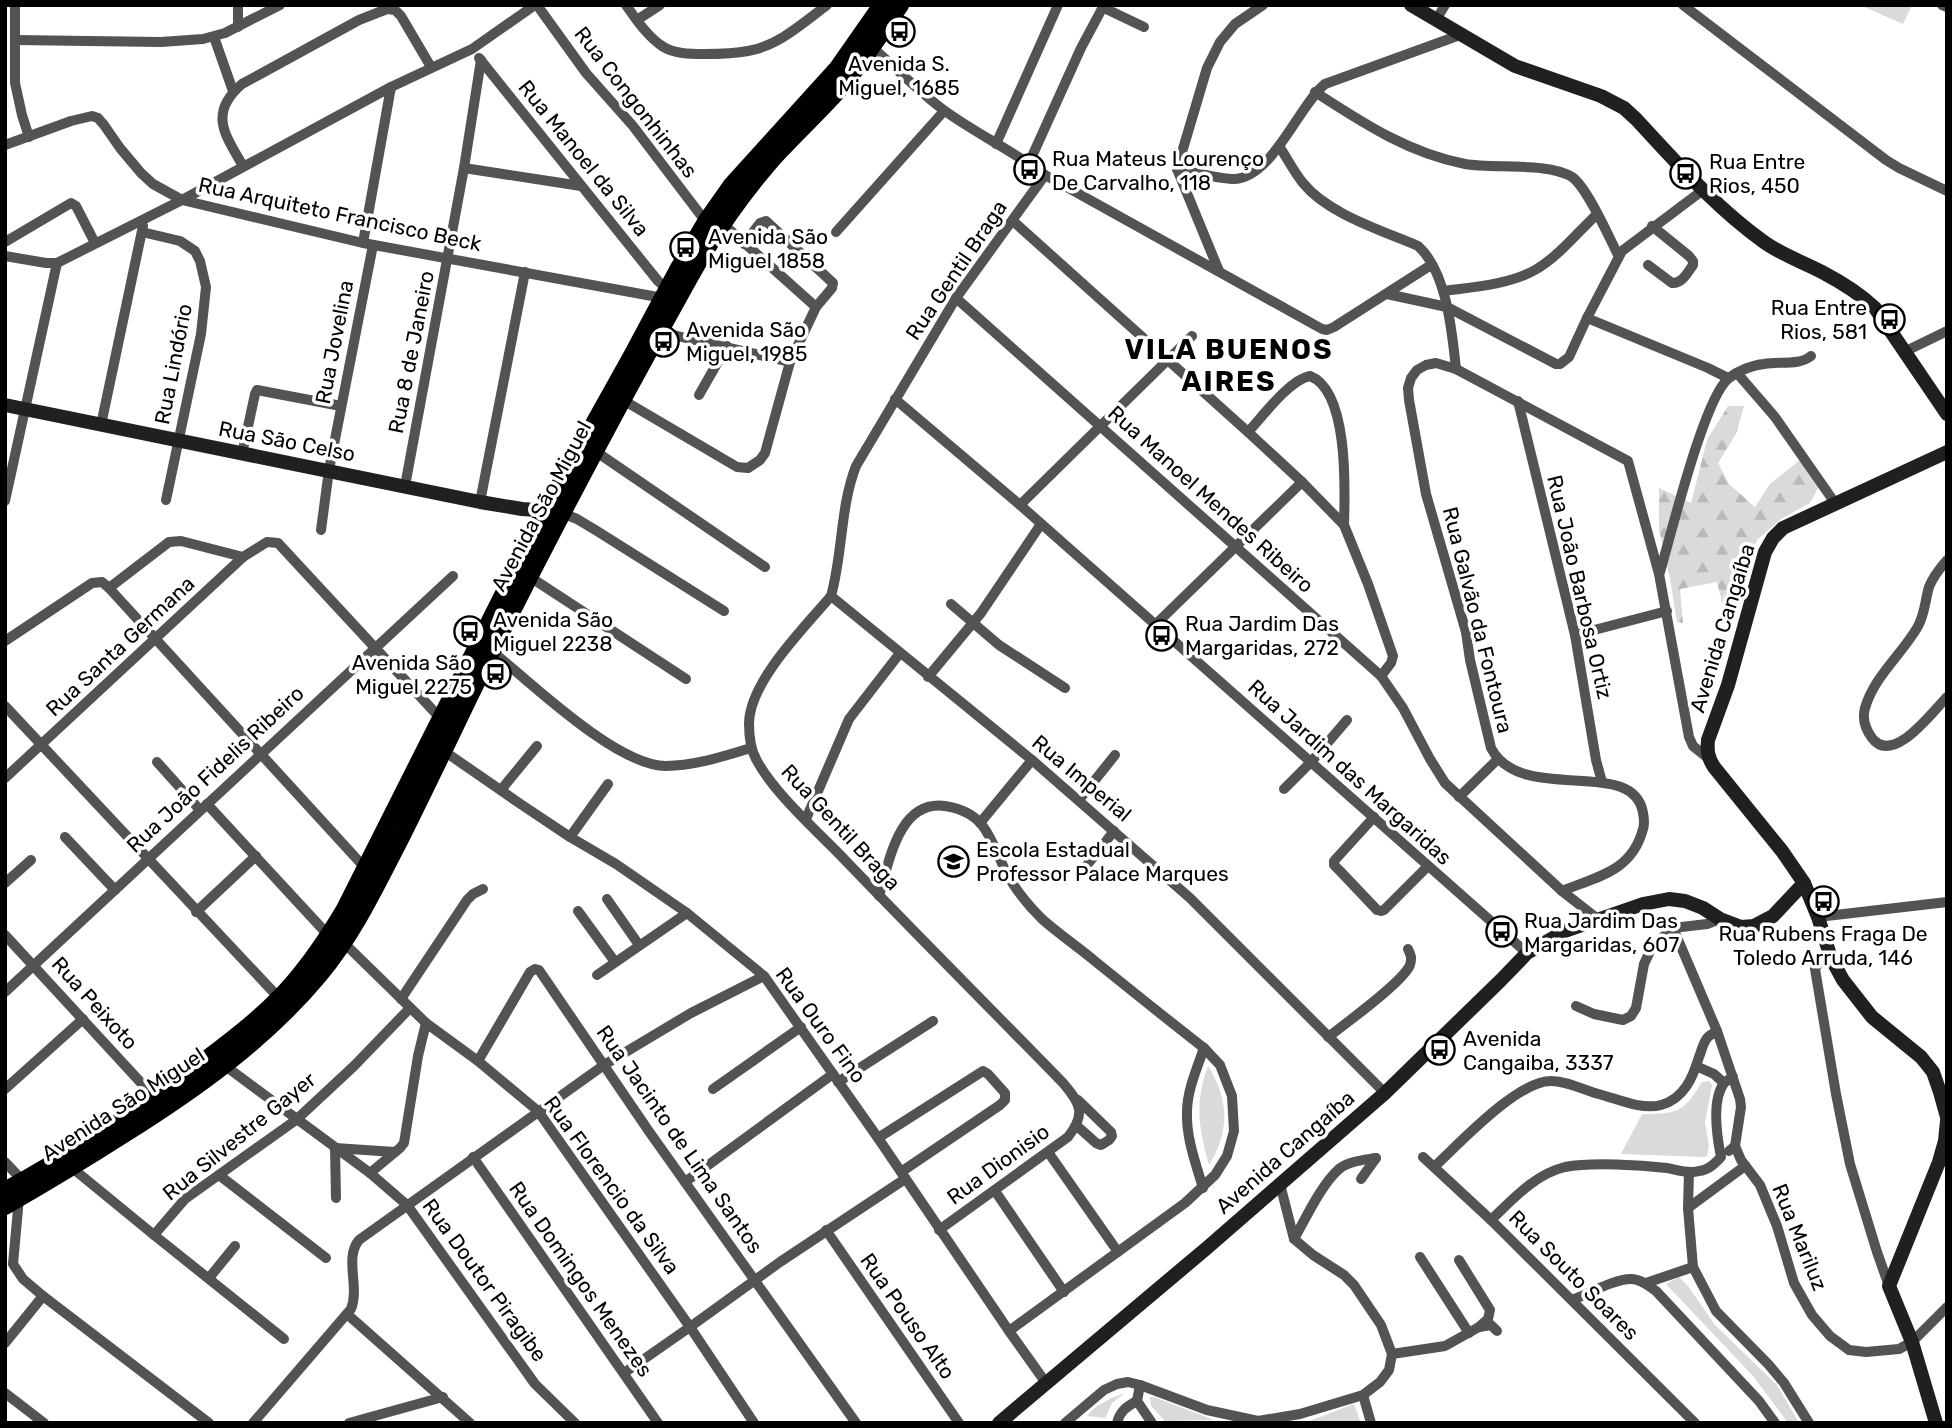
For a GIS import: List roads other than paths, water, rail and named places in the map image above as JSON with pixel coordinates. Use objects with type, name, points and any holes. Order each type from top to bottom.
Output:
[{"type":"main road","name":"Avenida São Miguel","points":[[13,1194],[155,1098],[231,1040],[279,998],[310,963],[337,940],[378,882],[530,576],[554,511],[595,452],[691,274],[732,185],[838,68],[882,5]]},
{"type":"main road","name":"Avenida São Miguel","points":[[13,1194],[71,1167],[167,1107],[224,1066],[318,977],[337,940],[366,869],[441,719],[554,511],[665,293],[714,223],[844,83],[900,5]]},
{"type":"street","points":[[15,5],[15,75],[18,98],[29,137]]},
{"type":"street","points":[[238,5],[238,27]]},
{"type":"street","points":[[15,40],[203,39],[238,27],[281,5]]},
{"type":"street","points":[[5,256],[57,263],[182,200],[391,87],[472,49],[520,9],[536,5]]},
{"type":"street","name":"Rua Congonhinhas","points":[[536,5],[586,73],[714,223],[744,244],[816,307]]},
{"type":"street","points":[[626,5],[653,39],[664,48],[675,52],[730,54],[767,46],[827,5]]},
{"type":"street","points":[[637,20],[660,5]]},
{"type":"street","points":[[996,144],[1058,5]]},
{"type":"street","points":[[1219,271],[1177,169],[1207,68],[1220,42],[1235,24],[1263,5]]},
{"type":"street","points":[[1411,5],[1514,66],[1601,96],[1624,108],[1703,190],[1766,244],[1821,271],[1860,294],[1875,308],[1947,414]]},
{"type":"street","points":[[1436,20],[1445,5]]},
{"type":"street","points":[[1683,5],[1886,160],[1947,191]]},
{"type":"street","points":[[1024,160],[1103,6],[1144,27]]},
{"type":"street","points":[[243,166],[224,133],[221,121],[226,101],[233,91],[359,20],[387,9],[395,10],[431,67]]},
{"type":"street","points":[[1177,169],[1231,179],[1240,179],[1251,174],[1279,146],[1315,92],[1325,84],[1461,35]]},
{"type":"street","points":[[214,37],[233,91]]},
{"type":"street","points":[[872,47],[944,111],[1045,175],[1322,329],[1334,327],[1432,265]]},
{"type":"street","name":"Rua Manoel da Silva","points":[[472,49],[665,293]]},
{"type":"street","name":"Rua 8 de Janeiro","points":[[405,486],[464,168],[481,60]]},
{"type":"street","name":"Rua Jovelina","points":[[320,530],[368,244],[391,87]]},
{"type":"street","points":[[1315,92],[1380,134],[1422,152],[1464,163],[1545,169],[1571,176],[1583,189],[1618,255]]},
{"type":"street","points":[[835,232],[944,111]]},
{"type":"street","name":"Rua Arquiteto Francisco Beck","points":[[5,145],[92,116],[98,118],[141,173],[153,184],[182,200],[368,244],[665,293]]},
{"type":"street","points":[[1279,146],[1304,184],[1314,194],[1339,211],[1424,251],[1443,291],[1456,369],[1628,461],[1659,574],[1689,737],[1693,746],[1708,758],[1804,883],[1830,953],[1843,980],[1859,1003],[1921,1057],[1933,1073],[1940,1092],[1947,1119],[1945,1141],[1889,1286]]},
{"type":"street","points":[[464,168],[581,186]]},
{"type":"street","name":"Rua Gentil Braga","points":[[1045,175],[956,299],[856,466],[850,482],[836,581],[831,596],[769,671],[757,690],[750,709],[749,724],[751,748],[762,769],[806,819],[1112,1136],[1101,1145],[1077,1126]]},
{"type":"street","points":[[1387,294],[1447,307],[1556,364],[1564,362],[1569,357],[1618,255],[1626,246],[1703,190]]},
{"type":"street","points":[[5,242],[71,203],[76,206],[95,243]]},
{"type":"street","points":[[1443,291],[1525,275],[1556,254],[1597,214]]},
{"type":"street","points":[[102,425],[145,218]]},
{"type":"street","points":[[623,400],[737,467],[748,468],[760,460],[765,453],[790,362],[816,307],[832,288],[833,281],[766,220],[760,223],[744,244]]},
{"type":"street","points":[[1013,221],[1248,432],[1344,525]]},
{"type":"street","points":[[1648,265],[1676,284],[1693,265],[1689,256],[1653,226]]},
{"type":"street","name":"Rua Lindório","points":[[142,232],[180,242],[195,251],[204,273],[206,287],[202,323],[166,500]]},
{"type":"street","points":[[5,501],[57,263]]},
{"type":"street","points":[[480,502],[525,272]]},
{"type":"street","name":"Rua Manoel Mendes Ribeiro","points":[[956,299],[1381,676],[1403,708],[1438,774],[1459,797],[1562,891],[1599,920]]},
{"type":"street","points":[[1587,318],[1733,376],[1775,417],[1835,503]]},
{"type":"street","points":[[1906,351],[1947,331]]},
{"type":"street","points":[[660,332],[790,362]]},
{"type":"street","points":[[1020,505],[1192,336]]},
{"type":"street","points":[[699,395],[727,346]]},
{"type":"street","points":[[1659,574],[1704,422],[1723,384],[1750,367],[1765,363],[1800,361],[1811,356]]},
{"type":"street","name":"Rua Galvão da Fontoura","points":[[1456,369],[1436,363],[1417,370],[1408,387],[1409,400],[1426,495],[1465,632],[1491,748],[1504,765],[1530,776],[1602,782],[1624,787],[1636,795],[1642,808],[1644,825],[1630,857],[1614,870],[1562,891]]},
{"type":"street","points":[[1248,432],[1302,378],[1310,376],[1322,383],[1332,402],[1344,448],[1344,525],[1393,656],[1381,676]]},
{"type":"street","points":[[242,454],[257,390],[341,406]]},
{"type":"street","name":"Rua Jardim das Margaridas","points":[[895,399],[1020,505],[1527,953]]},
{"type":"street","name":"Rua João Barbosa Ortiz","points":[[1518,401],[1575,635],[1602,782]]},
{"type":"street","name":"Rua São Celso","points":[[5,405],[480,502],[554,511]]},
{"type":"street","points":[[595,452],[765,566]]},
{"type":"street","name":"Avenida Cangaíba","points":[[1708,758],[1708,740],[1728,685],[1765,552],[1773,538],[1783,528],[1947,452]]},
{"type":"street","points":[[1155,625],[1302,482]]},
{"type":"street","points":[[554,511],[597,531],[724,611]]},
{"type":"street","points":[[928,677],[973,623],[1041,524]]},
{"type":"street","points":[[108,587],[169,542],[181,541],[243,557]]},
{"type":"street","name":"Rua Santa Germana","points":[[5,778],[243,557],[262,543],[278,543],[375,648]]},
{"type":"street","points":[[1947,560],[1930,585],[1917,628],[1869,696],[1864,711],[1868,732],[1875,742],[1886,747],[1895,745],[1905,740],[1947,697]]},
{"type":"street","name":"Rua João Fidelis Ribeiro","points":[[5,992],[453,576]]},
{"type":"street","points":[[530,576],[686,679]]},
{"type":"street","points":[[5,641],[92,583],[102,582],[366,869]]},
{"type":"street","name":"Rua Imperial","points":[[831,596],[1079,800],[1190,898],[1385,1093]]},
{"type":"street","points":[[951,604],[1011,653],[1065,688]]},
{"type":"street","points":[[1575,635],[1667,611]]},
{"type":"street","points":[[375,648],[441,719]]},
{"type":"street","points":[[492,651],[602,740],[650,765],[683,765],[751,748]]},
{"type":"street","points":[[806,819],[849,719],[900,653]]},
{"type":"street","points":[[5,706],[279,998]]},
{"type":"street","points":[[1284,789],[1347,720]]},
{"type":"street","points":[[1689,737],[1699,741],[1708,740]]},
{"type":"street","points":[[501,790],[537,746]]},
{"type":"street","name":"Rua Ouro Fino","points":[[444,751],[687,913],[764,976],[1046,1383]]},
{"type":"street","points":[[1079,800],[1115,755]]},
{"type":"street","points":[[1459,797],[1497,759]]},
{"type":"street","points":[[980,823],[1031,760]]},
{"type":"street","name":"Rua Florencio da Silva","points":[[157,762],[256,856],[337,940],[426,1023],[478,1061],[538,1111],[690,1328],[748,1421]]},
{"type":"street","points":[[570,837],[608,784]]},
{"type":"street","points":[[879,896],[896,839],[902,827],[912,817],[925,809],[938,806],[956,808],[969,814],[980,823],[1014,885],[1040,917],[1205,1048],[1220,1065],[1232,1096],[1234,1131],[1227,1156],[1203,1188],[1009,1331]]},
{"type":"street","points":[[1374,817],[1334,861],[1334,865],[1377,909],[1384,910],[1428,866]]},
{"type":"street","points":[[1080,874],[1114,831]]},
{"type":"street","points":[[65,837],[115,890]]},
{"type":"street","points":[[197,912],[256,856]]},
{"type":"street","points":[[5,883],[31,860]]},
{"type":"street","name":"Avenida Cangaíba","points":[[999,1423],[1385,1093],[1527,953],[1565,931],[1643,904],[1669,899],[1685,901],[1703,908],[1720,919],[1741,927],[1762,923],[1773,916],[1804,883]]},
{"type":"street","points":[[401,999],[467,900],[483,889]]},
{"type":"street","points":[[607,899],[639,945]]},
{"type":"street","points":[[1818,917],[1947,902]]},
{"type":"street","points":[[578,911],[615,962]]},
{"type":"street","points":[[597,975],[687,913]]},
{"type":"street","points":[[1576,1006],[1615,1020],[1631,1016],[1636,1008],[1644,964],[1652,947],[1673,928],[1707,924],[1720,919]]},
{"type":"street","points":[[1491,1220],[1521,1191],[1551,1172],[1564,1168],[1588,1165],[1666,1168],[1689,1172],[1706,1170],[1735,1146],[1741,1107],[1728,1080],[1717,1031],[1673,928]]},
{"type":"street","name":"Rua Peixoto","points":[[5,934],[155,1098]]},
{"type":"street","points":[[1328,1037],[1400,978],[1411,963],[1412,956],[1408,949]]},
{"type":"street","points":[[1830,953],[1819,961],[1815,969],[1850,1164],[1877,1252],[1912,1342],[1936,1423]]},
{"type":"street","name":"Rua Jacinto de Lima Santos","points":[[478,1061],[530,972],[535,969],[540,972],[856,1423]]},
{"type":"street","points":[[253,1423],[353,1304],[353,1258],[359,1240],[604,1065],[691,1013],[764,976]]},
{"type":"street","name":"Rua Silvestre Gayer","points":[[154,1236],[185,1199],[296,1120],[410,1008]]},
{"type":"street","points":[[5,1089],[83,1018]]},
{"type":"street","points":[[685,1182],[836,1078],[933,1021]]},
{"type":"street","points":[[371,1174],[402,1146],[405,1139],[426,1023]]},
{"type":"street","points":[[713,1089],[801,1027]]},
{"type":"street","points":[[1435,1166],[1501,1106],[1521,1090],[1536,1084],[1549,1081],[1567,1083],[1631,1103],[1660,1105],[1682,1092],[1692,1078],[1704,1043],[1717,1031]]},
{"type":"street","points":[[1203,1188],[1186,1111],[1194,1076],[1205,1048]]},
{"type":"street","name":"Rua Doutor Piragibe","points":[[224,1066],[371,1174],[407,1205],[535,1384],[575,1423]]},
{"type":"street","points":[[1696,1066],[1728,1080]]},
{"type":"street","points":[[624,1373],[1000,1105],[1005,1100],[1005,1093],[983,1071],[878,1138]]},
{"type":"street","points":[[1721,1157],[1716,1134],[1716,1117],[1719,1097],[1728,1080]]},
{"type":"street","points":[[1077,1099],[1080,1107],[1077,1126]]},
{"type":"street","name":"Rua Dionisio","points":[[939,1230],[1068,1138],[1077,1126]]},
{"type":"street","name":"Rua Mariluz","points":[[1735,1146],[1745,1166],[1760,1185],[1777,1226],[1794,1283],[1812,1315],[1829,1336],[1849,1350],[1866,1352],[1899,1349],[1912,1342]]},
{"type":"street","points":[[336,1198],[335,1148],[396,1152]]},
{"type":"street","points":[[1048,1152],[1118,1252]]},
{"type":"street","name":"Rua Domingos Menezes","points":[[472,1157],[658,1423]]},
{"type":"street","name":"Rua Souto Soares","points":[[1423,1157],[1491,1220],[1695,1423]]},
{"type":"street","points":[[1294,1239],[1321,1194],[1340,1169],[1355,1162],[1377,1158],[1361,1179]]},
{"type":"street","points":[[5,1162],[13,1194],[13,1264],[27,1282],[209,1423]]},
{"type":"street","points":[[1688,1208],[1745,1166]]},
{"type":"street","points":[[71,1167],[284,1339]]},
{"type":"street","points":[[1689,1172],[1688,1208],[1693,1267],[1716,1311],[1769,1365],[1795,1399],[1809,1423]]},
{"type":"street","points":[[219,1175],[326,1258]]},
{"type":"street","points":[[1065,1423],[1104,1390],[1128,1382],[1207,1410],[1258,1422],[1300,1414],[1363,1395],[1380,1382],[1390,1370],[1392,1354],[1381,1325],[1344,1275],[1294,1239],[1280,1184]]},
{"type":"street","points":[[995,1191],[1064,1292]]},
{"type":"street","name":"Rua Pouso Alto","points":[[826,1230],[959,1423]]},
{"type":"street","points":[[209,1278],[235,1245]]},
{"type":"street","points":[[1420,1257],[1474,1330]]},
{"type":"street","points":[[1459,1260],[1490,1310],[1488,1319],[1474,1330]]},
{"type":"street","points":[[1646,1283],[1693,1267]]},
{"type":"street","points":[[1572,1300],[1633,1278],[1646,1283],[1748,1388],[1775,1423]]},
{"type":"street","points":[[5,1343],[43,1296]]},
{"type":"street","points":[[1912,1342],[1947,1307]]},
{"type":"street","points":[[347,1314],[470,1423]]},
{"type":"street","points":[[1392,1354],[1437,1349],[1474,1330],[1491,1325],[1497,1331]]},
{"type":"street","points":[[1140,1385],[1137,1401],[1152,1423]]},
{"type":"street","points":[[5,1393],[44,1423]]},
{"type":"street","points":[[1363,1395],[1371,1423]]},
{"type":"street","points":[[348,1423],[443,1397]]},
{"type":"street","points":[[1117,1423],[1119,1414],[1137,1401]]},
{"type":"place","name":"Avenida S. Miguel, 1685","points":[[899,31]]},
{"type":"place","name":"Rua Mateus Lourenço De Carvalho, 118","points":[[1029,170]]},
{"type":"place","name":"Rua Entre Rios, 450","points":[[1686,173]]},
{"type":"place","name":"Avenida São Miguel 1858","points":[[685,248]]},
{"type":"place","name":"Rua Entre Rios, 581","points":[[1890,319]]},
{"type":"place","name":"Avenida São Miguel, 1985","points":[[663,341]]},
{"type":"place","name":"Avenida São Miguel 2238","points":[[470,631]]},
{"type":"place","name":"Rua Jardim Das Margaridas, 272","points":[[1162,635]]},
{"type":"place","name":"Avenida São Miguel 2275","points":[[495,674]]},
{"type":"place","name":"Escola Estadual Professor Palace Marques","points":[[953,861]]},
{"type":"place","name":"Rua Rubens Fraga De Toledo Arruda, 146","points":[[1823,901]]},
{"type":"place","name":"Rua Jardim Das Margaridas, 607","points":[[1501,932]]},
{"type":"place","name":"Avenida Cangaiba, 3337","points":[[1440,1050]]},
{"type":"district","name":"VILA BUENOS AIRES","points":[[1229,365]]}]
